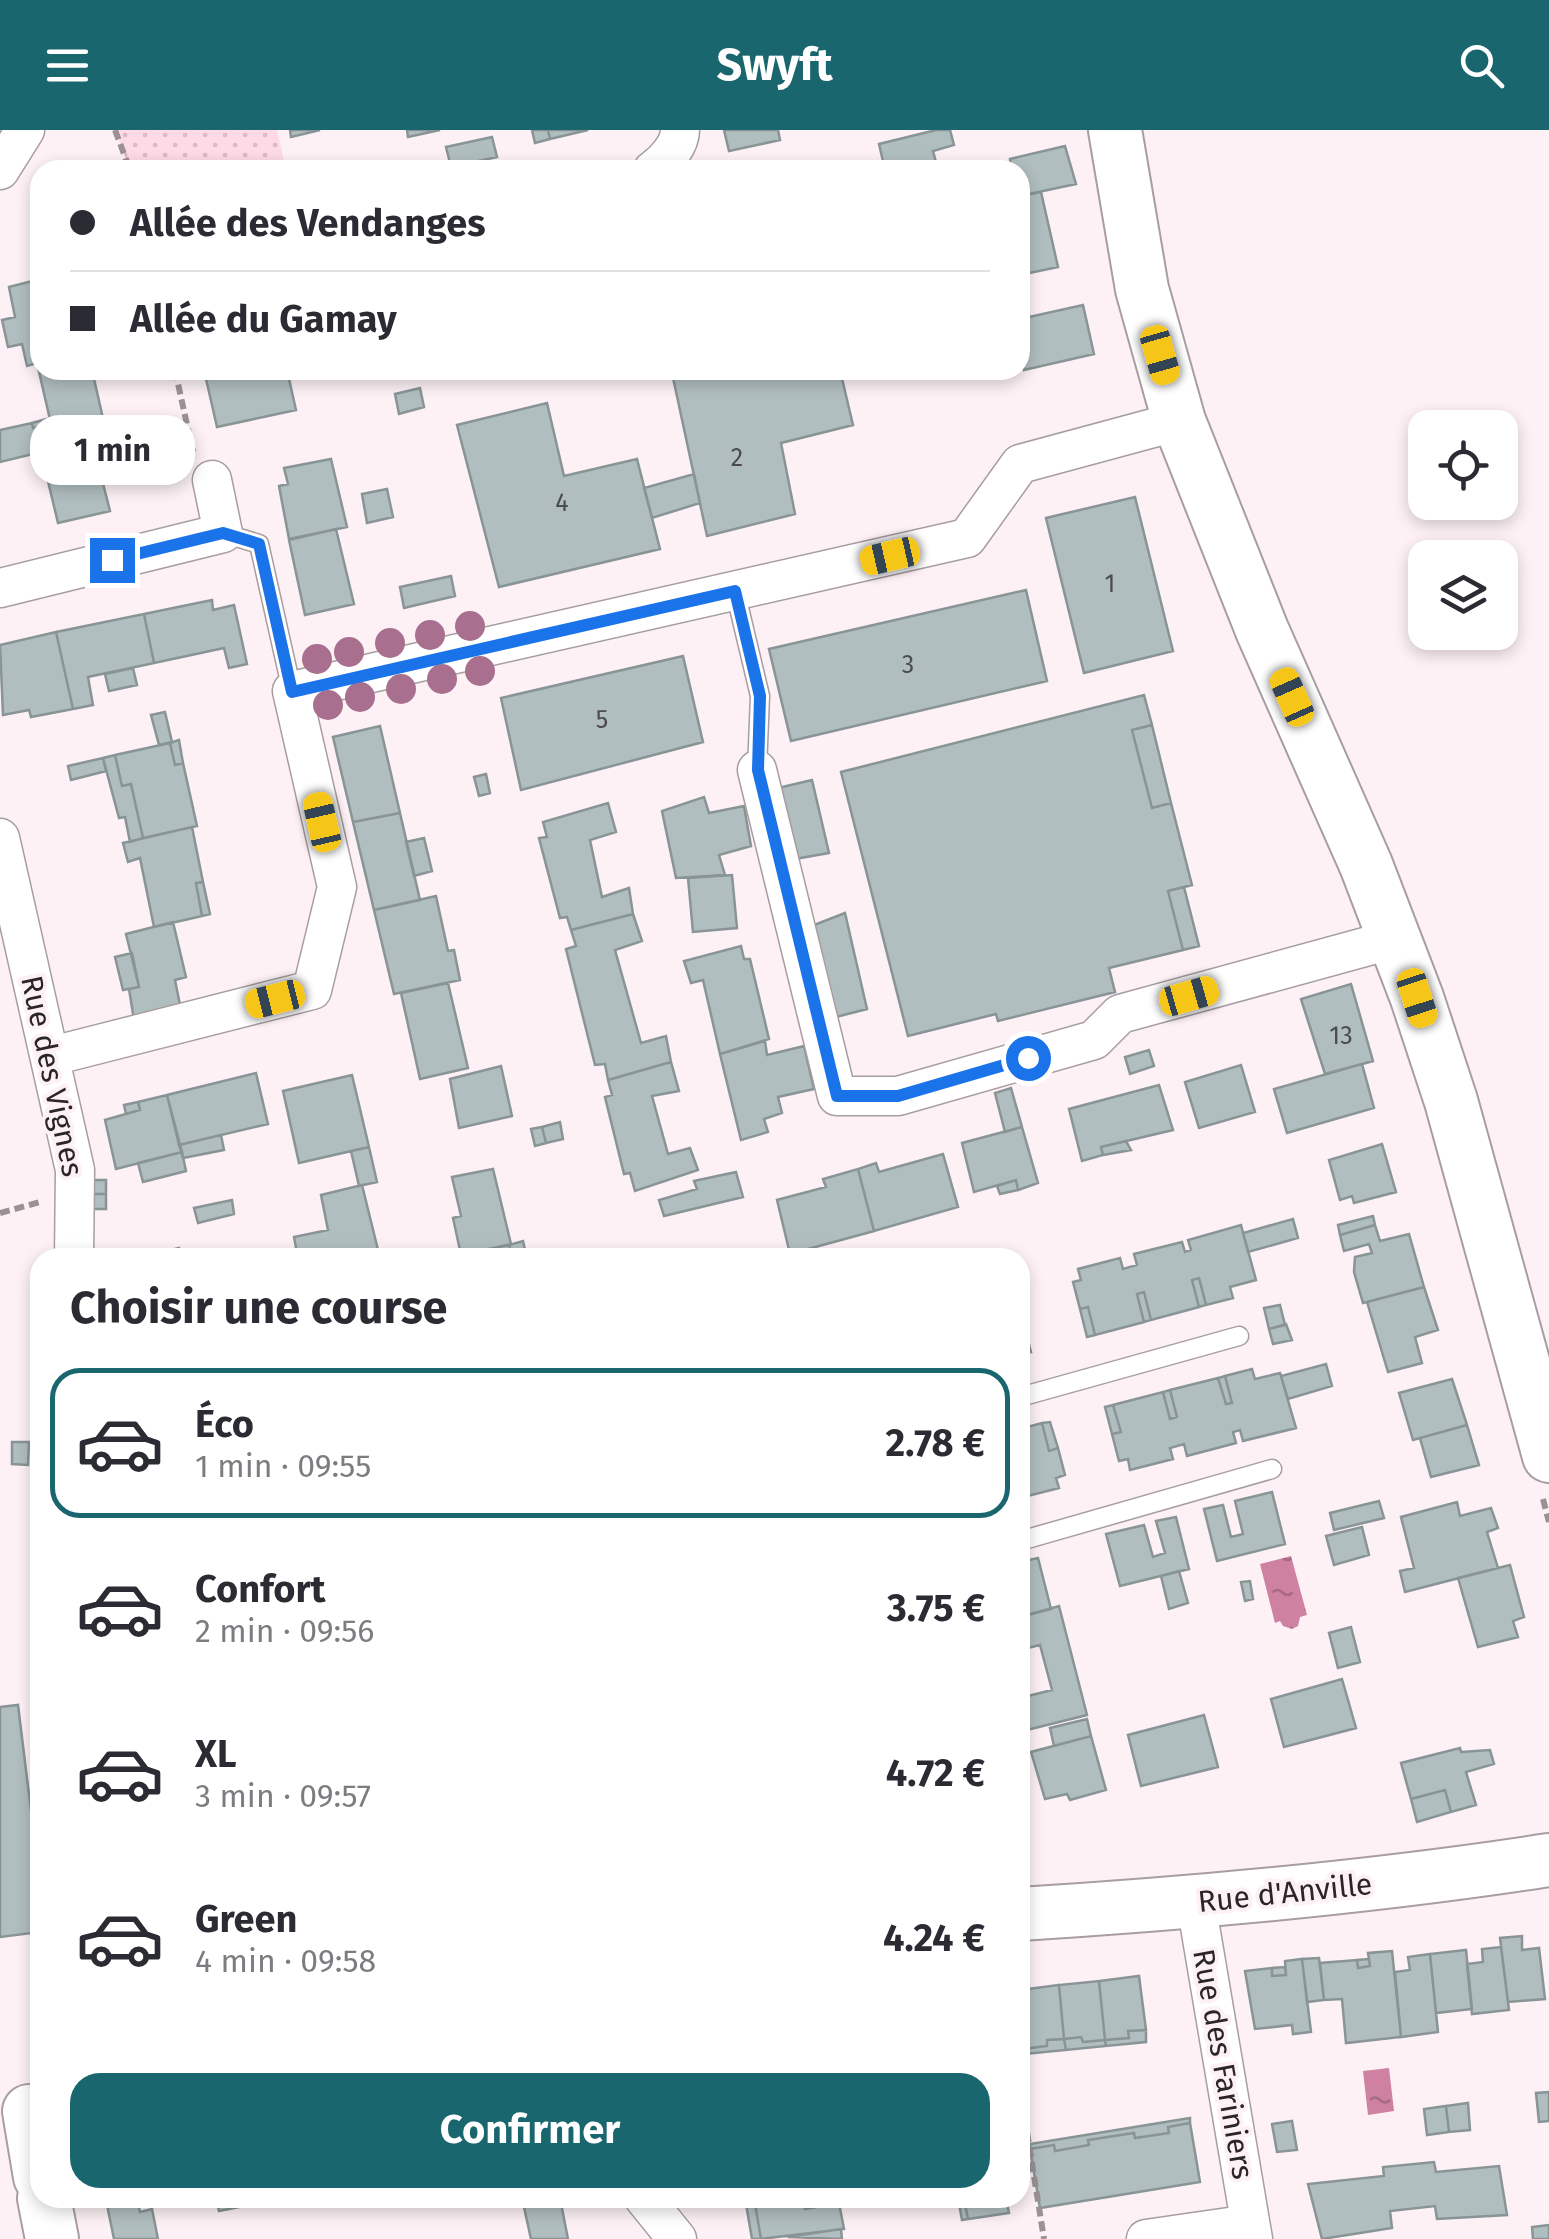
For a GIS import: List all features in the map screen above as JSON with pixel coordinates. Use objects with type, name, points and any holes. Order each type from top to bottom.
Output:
[{"type":"street","points":[[0,170],[25,130]]},
{"type":"street","points":[[665,160],[680,137],[680,130]]},
{"type":"street","points":[[1115,130],[1142,289],[1179,421],[1262,630],[1366,865],[1394,938],[1452,1101],[1549,1456]]},
{"type":"street","points":[[52,1056],[312,990],[337,887],[292,692],[967,538],[1020,464],[1179,421]]},
{"type":"street","points":[[0,588],[223,533],[212,480]]},
{"type":"street","points":[[758,770],[837,1096],[898,1096],[916,1091],[1094,1040],[1120,1014],[1394,938]]},
{"type":"street","name":"Rue des Vignes","points":[[0,838],[8,913],[52,1056],[75,1170],[74,1248]]},
{"type":"street","name":"Rue d'Anville","points":[[1030,1913],[1196,1904],[1448,1876],[1549,1860]]},
{"type":"street","name":"Rue des Fariniers","points":[[1146,2239],[1252,2231],[1196,1904]]},
{"type":"street","points":[[23,2112],[30,2139]]},
{"type":"street","points":[[46,2208],[52,2239]]},
{"type":"street","points":[[652,2208],[677,2239]]},
{"type":"lane","points":[[223,533],[259,544],[292,692]]},
{"type":"lane","points":[[735,591],[760,696],[758,770]]},
{"type":"lane","points":[[1030,1395],[1240,1336]]},
{"type":"lane","points":[[1030,1538],[1272,1469]]},
{"type":"path","points":[[115,130],[126,160]]},
{"type":"path","points":[[177,380],[194,456],[212,480]]},
{"type":"path","points":[[1030,2151],[1044,2239]]},
{"type":"shaded area","points":[[115,130],[277,130],[284,160],[126,160]]},
{"type":"water","points":[[1291,1556],[1307,1615],[1300,1617],[1298,1626],[1292,1629],[1280,1621],[1275,1623],[1260,1564]]},
{"type":"water","points":[[1389,2068],[1394,2111],[1368,2115],[1363,2071]]},
{"type":"building","points":[[290,130],[320,130],[291,137]]},
{"type":"building","points":[[407,130],[440,130],[408,137]]},
{"type":"building","points":[[532,130],[548,130],[550,139],[535,143]]},
{"type":"building","points":[[548,130],[588,130],[550,139]]},
{"type":"building","points":[[724,130],[778,130],[780,140],[729,151]]},
{"type":"building","points":[[950,130],[954,145],[933,151],[935,160],[883,160],[879,144]]},
{"type":"building","points":[[492,137],[497,157],[449,160],[446,147]]},
{"type":"building","points":[[1065,146],[1076,184],[1030,194],[1030,160],[1010,159]]},
{"type":"building","points":[[1041,192],[1058,267],[1030,273],[1030,194]]},
{"type":"building","points":[[30,282],[27,366],[22,344],[8,347],[2,320],[15,317],[9,287]]},
{"type":"building","points":[[1083,305],[1094,354],[1030,369],[1030,317]]},
{"type":"building","points":[[41,380],[94,380],[107,436],[0,462],[0,430],[32,423],[33,428],[51,424]]},
{"type":"building","points":[[206,380],[289,380],[296,410],[217,427]]},
{"type":"building","points":[[674,380],[842,380],[853,425],[781,443],[795,514],[707,536]]},
{"type":"building","points":[[420,388],[424,407],[399,414],[395,394]]},
{"type":"building","points":[[547,403],[564,476],[637,459],[660,549],[499,587],[457,425]]},
{"type":"building","points":[[50,418],[51,424],[33,428],[32,423]]},
{"type":"building","points":[[92,440],[110,511],[58,523],[41,452]]},
{"type":"building","points":[[331,459],[347,527],[289,539],[279,486],[288,484],[284,468]]},
{"type":"building","points":[[694,474],[700,503],[652,518],[644,488]]},
{"type":"building","points":[[387,489],[393,517],[367,523],[362,494]]},
{"type":"building","points":[[1135,497],[1173,651],[1084,673],[1046,518]]},
{"type":"building","points":[[336,529],[354,604],[305,615],[289,540]]},
{"type":"building","points":[[451,576],[455,596],[404,608],[400,587]]},
{"type":"building","points":[[1026,590],[1047,681],[791,741],[769,649]]},
{"type":"building","points":[[212,600],[213,610],[234,605],[247,664],[229,668],[224,648],[154,663],[144,614]]},
{"type":"building","points":[[144,614],[154,663],[88,677],[93,705],[73,709],[56,632]]},
{"type":"building","points":[[56,632],[73,709],[31,717],[29,710],[3,715],[0,645]]},
{"type":"building","points":[[683,656],[703,742],[521,790],[501,698]]},
{"type":"building","points":[[133,668],[137,685],[109,691],[105,674]]},
{"type":"building","points":[[1144,695],[1152,725],[1132,730],[1152,808],[1171,803],[1192,885],[1168,891],[1183,950],[1109,968],[1115,992],[998,1021],[996,1014],[908,1036],[841,772]]},
{"type":"building","points":[[165,712],[172,742],[159,745],[151,715]]},
{"type":"building","points":[[1152,725],[1171,803],[1152,808],[1132,730]]},
{"type":"building","points":[[380,726],[400,813],[353,822],[333,737]]},
{"type":"building","points":[[179,740],[183,763],[175,765],[170,743]]},
{"type":"building","points":[[170,743],[175,765],[183,763],[197,826],[143,838],[131,784],[122,786],[115,755]]},
{"type":"building","points":[[115,755],[122,786],[131,784],[143,838],[130,842],[125,817],[119,818],[103,758]]},
{"type":"building","points":[[103,758],[106,771],[71,780],[68,766]]},
{"type":"building","points":[[486,774],[490,793],[479,796],[474,777]]},
{"type":"building","points":[[812,780],[829,853],[795,859],[778,788]]},
{"type":"building","points":[[704,797],[709,813],[744,806],[751,846],[719,855],[725,875],[676,878],[662,811]]},
{"type":"building","points":[[608,803],[616,832],[590,840],[602,897],[629,888],[633,914],[571,930],[567,917],[560,918],[539,838],[547,837],[543,822]]},
{"type":"building","points":[[400,813],[420,900],[374,910],[353,822]]},
{"type":"building","points":[[192,827],[203,882],[196,883],[202,916],[154,927],[140,858],[128,862],[123,843]]},
{"type":"building","points":[[424,838],[432,871],[414,876],[406,842]]},
{"type":"building","points":[[732,875],[737,928],[693,932],[688,878]]},
{"type":"building","points":[[203,882],[210,914],[202,916],[196,883]]},
{"type":"building","points":[[1184,887],[1199,946],[1183,950],[1168,891]]},
{"type":"building","points":[[436,896],[448,951],[454,950],[460,980],[394,994],[374,910]]},
{"type":"building","points":[[845,913],[867,1009],[836,1017],[814,925]]},
{"type":"building","points":[[633,914],[642,941],[615,950],[641,1043],[666,1036],[671,1062],[608,1080],[605,1064],[595,1065],[566,949],[576,946],[571,930]]},
{"type":"building","points":[[173,922],[186,977],[175,980],[181,1010],[134,1020],[129,989],[139,987],[126,934]]},
{"type":"building","points":[[741,946],[744,959],[750,959],[769,1039],[720,1054],[703,980],[691,983],[684,961]]},
{"type":"building","points":[[132,953],[139,987],[123,990],[115,957]]},
{"type":"building","points":[[448,983],[468,1068],[420,1079],[401,993]]},
{"type":"building","points":[[1351,984],[1373,1061],[1325,1074],[1301,999]]},
{"type":"building","points":[[765,1041],[767,1055],[804,1046],[814,1089],[778,1097],[782,1113],[764,1119],[768,1132],[741,1140],[720,1054]]},
{"type":"building","points":[[1149,1050],[1154,1066],[1130,1074],[1125,1057]]},
{"type":"building","points":[[671,1062],[679,1091],[652,1096],[668,1154],[690,1148],[698,1170],[635,1191],[630,1173],[624,1174],[605,1097],[612,1095],[608,1080]]},
{"type":"building","points":[[1362,1064],[1374,1108],[1287,1133],[1274,1089]]},
{"type":"building","points":[[1241,1065],[1255,1112],[1199,1128],[1185,1082]]},
{"type":"building","points":[[501,1066],[512,1116],[459,1128],[450,1079]]},
{"type":"building","points":[[256,1073],[268,1124],[179,1145],[167,1095]]},
{"type":"building","points":[[352,1075],[369,1147],[299,1163],[283,1091]]},
{"type":"building","points":[[1159,1085],[1173,1130],[1101,1147],[1103,1155],[1082,1161],[1069,1109]]},
{"type":"building","points":[[1011,1088],[1022,1127],[1005,1132],[995,1093]]},
{"type":"building","points":[[167,1095],[182,1152],[116,1169],[105,1120],[140,1110],[138,1102]]},
{"type":"building","points":[[138,1102],[140,1110],[126,1114],[124,1105]]},
{"type":"building","points":[[560,1122],[563,1139],[546,1143],[542,1127]]},
{"type":"building","points":[[542,1127],[546,1143],[535,1146],[531,1129]]},
{"type":"building","points":[[1022,1127],[1038,1183],[1018,1190],[1016,1180],[974,1192],[962,1143]]},
{"type":"building","points":[[221,1135],[224,1150],[183,1158],[179,1145]]},
{"type":"building","points":[[1126,1141],[1131,1150],[1103,1155],[1101,1147]]},
{"type":"building","points":[[1382,1144],[1396,1192],[1354,1203],[1352,1196],[1340,1200],[1329,1160]]},
{"type":"building","points":[[369,1147],[377,1182],[359,1186],[351,1151]]},
{"type":"building","points":[[182,1152],[186,1171],[143,1182],[138,1163]]},
{"type":"building","points":[[943,1154],[958,1207],[874,1231],[858,1169],[876,1163],[879,1172]]},
{"type":"building","points":[[493,1169],[511,1244],[459,1248],[453,1218],[461,1216],[452,1177]]},
{"type":"building","points":[[858,1169],[874,1231],[812,1248],[789,1248],[777,1200],[826,1187],[823,1179]]},
{"type":"building","points":[[736,1172],[743,1197],[664,1216],[659,1200],[697,1189],[694,1181]]},
{"type":"building","points":[[90,1180],[106,1180],[106,1194],[90,1194]]},
{"type":"building","points":[[1016,1180],[1018,1190],[1000,1194],[997,1186]]},
{"type":"building","points":[[362,1185],[378,1248],[296,1248],[294,1237],[328,1230],[321,1195]]},
{"type":"building","points":[[90,1194],[106,1194],[106,1209],[90,1209]]},
{"type":"building","points":[[232,1200],[234,1214],[198,1223],[194,1208]]},
{"type":"building","points":[[1373,1216],[1375,1225],[1340,1235],[1338,1225]]},
{"type":"building","points":[[1293,1219],[1298,1238],[1248,1252],[1243,1233]]},
{"type":"building","points":[[1241,1225],[1256,1280],[1230,1287],[1233,1298],[1206,1305],[1199,1278],[1192,1280],[1199,1307],[1151,1320],[1144,1292],[1137,1294],[1144,1322],[1095,1335],[1088,1307],[1080,1309],[1073,1282],[1081,1280],[1078,1269],[1120,1258],[1123,1269],[1137,1265],[1134,1254],[1182,1242],[1185,1252],[1191,1250],[1188,1240]]},
{"type":"building","points":[[1375,1225],[1380,1241],[1409,1234],[1424,1287],[1363,1303],[1354,1272],[1355,1257],[1372,1253],[1369,1244],[1344,1251],[1340,1235]]},
{"type":"building","points":[[523,1241],[525,1248],[510,1248]]},
{"type":"building","points":[[1199,1278],[1206,1305],[1199,1307],[1192,1280]]},
{"type":"building","points":[[1424,1287],[1438,1330],[1415,1337],[1422,1363],[1388,1372],[1367,1302]]},
{"type":"building","points":[[1144,1292],[1151,1320],[1144,1322],[1137,1294]]},
{"type":"building","points":[[1280,1305],[1285,1325],[1269,1329],[1264,1308]]},
{"type":"building","points":[[1088,1307],[1095,1335],[1087,1337],[1080,1309]]},
{"type":"building","points":[[1286,1324],[1292,1340],[1273,1344],[1269,1329]]},
{"type":"building","points":[[1326,1364],[1332,1386],[1288,1399],[1281,1376]]},
{"type":"building","points":[[1252,1369],[1255,1379],[1280,1373],[1296,1428],[1243,1441],[1240,1430],[1233,1432],[1236,1443],[1187,1456],[1184,1444],[1170,1448],[1173,1459],[1130,1470],[1128,1459],[1119,1461],[1112,1434],[1121,1432],[1113,1405],[1163,1392],[1170,1419],[1177,1417],[1170,1390],[1218,1378],[1226,1404],[1232,1403],[1225,1376]]},
{"type":"building","points":[[1225,1376],[1232,1403],[1226,1404],[1218,1378]]},
{"type":"building","points":[[1452,1379],[1467,1425],[1413,1440],[1399,1393]]},
{"type":"building","points":[[1170,1390],[1177,1417],[1170,1419],[1163,1392]]},
{"type":"building","points":[[1113,1405],[1121,1432],[1112,1434],[1105,1407]]},
{"type":"building","points":[[1050,1422],[1058,1448],[1049,1451],[1042,1423]]},
{"type":"building","points":[[1042,1423],[1049,1451],[1058,1448],[1065,1475],[1056,1478],[1059,1488],[1030,1495],[1030,1426]]},
{"type":"building","points":[[1467,1425],[1479,1465],[1431,1477],[1420,1438]]},
{"type":"building","points":[[12,1442],[29,1442],[28,1465],[12,1464]]},
{"type":"building","points":[[1272,1492],[1285,1544],[1217,1561],[1204,1509],[1223,1505],[1231,1537],[1243,1534],[1235,1501]]},
{"type":"building","points":[[1379,1501],[1384,1518],[1334,1530],[1330,1513]]},
{"type":"building","points":[[1457,1502],[1460,1516],[1491,1508],[1498,1528],[1487,1532],[1498,1568],[1405,1592],[1400,1571],[1414,1568],[1401,1517]]},
{"type":"building","points":[[1176,1517],[1189,1569],[1120,1586],[1106,1534],[1144,1525],[1153,1557],[1165,1553],[1156,1521]]},
{"type":"building","points":[[1362,1527],[1369,1555],[1334,1565],[1326,1536]]},
{"type":"building","points":[[1038,1558],[1051,1609],[1030,1614],[1030,1560]]},
{"type":"building","points":[[1510,1565],[1524,1617],[1513,1621],[1518,1637],[1478,1647],[1458,1578]]},
{"type":"building","points":[[1179,1571],[1188,1603],[1169,1609],[1161,1576]]},
{"type":"building","points":[[1250,1581],[1253,1599],[1245,1601],[1241,1582]]},
{"type":"building","points":[[1059,1606],[1087,1715],[1030,1729],[1030,1696],[1052,1690],[1040,1645],[1030,1648],[1030,1614]]},
{"type":"building","points":[[1351,1627],[1360,1662],[1338,1668],[1329,1633]]},
{"type":"building","points":[[1342,1679],[1356,1728],[1284,1747],[1271,1699]]},
{"type":"building","points":[[18,1705],[30,1803],[30,1933],[0,1937],[0,1707]]},
{"type":"building","points":[[1204,1715],[1218,1767],[1141,1786],[1128,1735]]},
{"type":"building","points":[[1087,1719],[1091,1736],[1054,1746],[1050,1728]]},
{"type":"building","points":[[1091,1736],[1106,1790],[1070,1800],[1067,1794],[1045,1799],[1031,1752]]},
{"type":"building","points":[[1460,1748],[1461,1752],[1490,1750],[1494,1764],[1466,1772],[1476,1805],[1451,1812],[1445,1790],[1411,1799],[1401,1763]]},
{"type":"building","points":[[1445,1790],[1451,1812],[1417,1822],[1411,1799]]},
{"type":"building","points":[[1522,1936],[1522,1950],[1539,1948],[1545,1999],[1508,2002],[1500,1938]]},
{"type":"building","points":[[1501,1947],[1509,2010],[1472,2014],[1467,1964],[1483,1962],[1482,1949]]},
{"type":"building","points":[[1466,1950],[1472,2009],[1436,2013],[1430,1954]]},
{"type":"building","points":[[1392,1951],[1401,2037],[1346,2043],[1342,1999],[1324,2000],[1320,1963],[1357,1960],[1358,1968],[1370,1966],[1368,1953]]},
{"type":"building","points":[[1430,1954],[1438,2032],[1401,2037],[1395,1972],[1410,1970],[1408,1957]]},
{"type":"building","points":[[1319,1958],[1324,2000],[1307,2002],[1302,1959]]},
{"type":"building","points":[[1302,1959],[1311,2032],[1293,2034],[1292,2025],[1255,2029],[1245,1971],[1272,1968],[1272,1976],[1286,1975],[1285,1961]]},
{"type":"building","points":[[1369,1959],[1370,1966],[1358,1968],[1357,1960]]},
{"type":"building","points":[[1285,1967],[1286,1975],[1272,1976],[1272,1968]]},
{"type":"building","points":[[1139,1976],[1146,2030],[1128,2031],[1129,2038],[1105,2040],[1099,1981]]},
{"type":"building","points":[[1099,1981],[1105,2040],[1064,2039],[1059,1985]]},
{"type":"building","points":[[1059,1985],[1064,2039],[1047,2040],[1047,2046],[1030,2048],[1030,1989]]},
{"type":"building","points":[[1146,2030],[1146,2042],[1106,2046],[1105,2040],[1129,2038],[1128,2031]]},
{"type":"building","points":[[1081,2037],[1083,2042],[1105,2040],[1106,2046],[1066,2050],[1064,2039]]},
{"type":"building","points":[[1064,2039],[1066,2050],[1030,2054],[1030,2048],[1047,2046],[1047,2040]]},
{"type":"building","points":[[1549,2092],[1549,2121],[1539,2122],[1536,2093]]},
{"type":"building","points":[[1468,2103],[1470,2130],[1449,2132],[1446,2106]]},
{"type":"building","points":[[1446,2106],[1449,2132],[1427,2135],[1424,2109]]},
{"type":"building","points":[[1190,2118],[1190,2123],[1168,2127],[1169,2133],[1135,2138],[1134,2133],[1088,2140],[1089,2145],[1055,2151],[1054,2145],[1030,2149],[1030,2144]]},
{"type":"building","points":[[1292,2121],[1297,2150],[1277,2152],[1272,2124]]},
{"type":"building","points":[[1190,2123],[1200,2182],[1040,2208],[1030,2149],[1054,2145],[1055,2151],[1089,2145],[1088,2140],[1134,2133],[1135,2138],[1169,2133],[1168,2127]]},
{"type":"building","points":[[1434,2162],[1436,2172],[1499,2166],[1507,2215],[1437,2219],[1435,2206],[1390,2211],[1392,2228],[1322,2239],[1308,2184],[1384,2176],[1383,2167]]},
{"type":"building","points":[[108,2208],[139,2208],[140,2212],[152,2209],[158,2239],[114,2239]]},
{"type":"building","points":[[524,2208],[562,2208],[568,2239],[531,2239]]},
{"type":"building","points":[[747,2208],[756,2208],[761,2239],[752,2239]]},
{"type":"building","points":[[756,2208],[840,2208],[844,2229],[761,2239]]},
{"type":"building","points":[[960,2208],[966,2208],[968,2219],[962,2220]]},
{"type":"building","points":[[966,2208],[1008,2208],[1009,2213],[968,2219]]},
{"type":"building","points":[[1549,2225],[1549,2239],[1533,2239],[1532,2227]]},
{"type":"building","points":[[841,2229],[842,2239],[788,2237]]},
{"type":"route","points":[[112,560],[223,533],[259,544],[292,692],[735,591],[760,696],[758,770],[837,1096],[898,1096],[1028,1058]]}]
